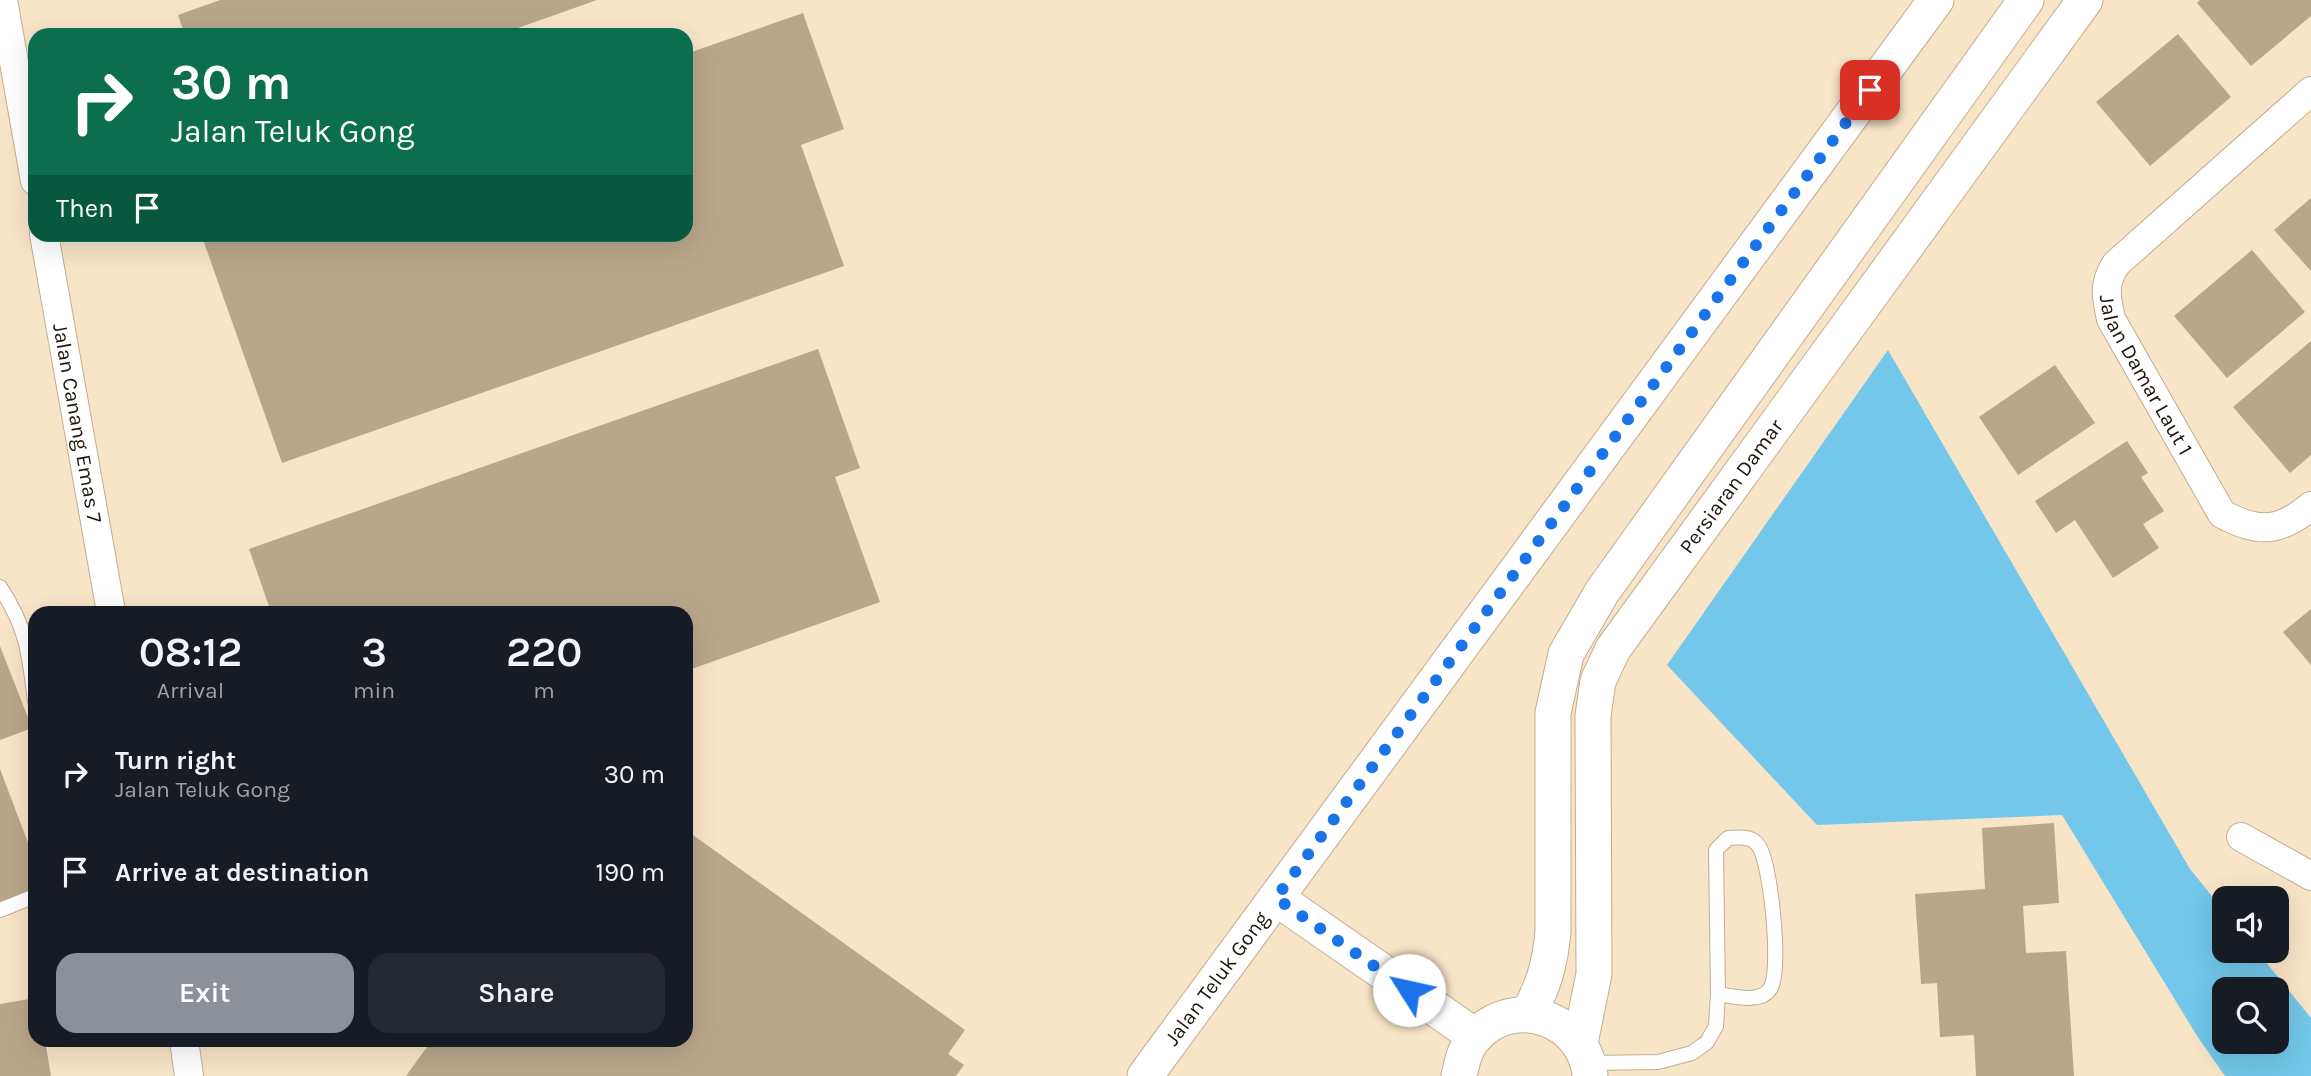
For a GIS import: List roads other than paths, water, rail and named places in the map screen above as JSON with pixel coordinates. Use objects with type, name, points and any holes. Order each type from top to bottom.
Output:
[{"type":"street","points":[[3,0],[28,141]]},
{"type":"street","name":"Jalan Teluk Gong","points":[[1145,1076],[1936,0]]},
{"type":"street","name":"Persiaran Damar","points":[[1528,1014],[1543,988],[1550,962],[1553,932],[1553,712],[1566,654],[1602,592],[2026,0]]},
{"type":"street","name":"Persiaran Damar","points":[[1587,1061],[1594,974],[1593,716],[1598,681],[1612,649],[2085,0]]},
{"type":"street","name":"Jalan Damar Laut 1","points":[[2311,91],[2116,264],[2106,281],[2111,319],[2222,514],[2256,528],[2274,527],[2294,521],[2311,506]]},
{"type":"street","name":"Jalan Canang Emas 7","points":[[45,242],[110,606]]},
{"type":"street","points":[[2241,837],[2311,876]]},
{"type":"street","points":[[1276,898],[1475,1036]]},
{"type":"street","points":[[1459,1076],[1464,1056],[1475,1036],[1499,1020],[1528,1014],[1547,1017],[1564,1027],[1587,1061]]},
{"type":"street","points":[[185,1047],[189,1076]]},
{"type":"lane","points":[[0,587],[13,607],[28,641]]},
{"type":"lane","points":[[1587,1061],[1658,1062],[1692,1053],[1707,1042],[1716,1026],[1718,995],[1716,850],[1728,838],[1750,839],[1758,845],[1766,864],[1771,893],[1775,973],[1771,988],[1764,995],[1752,998],[1718,995]]},
{"type":"lane","points":[[0,910],[28,899]]},
{"type":"water","points":[[1888,350],[2190,869],[2212,896],[2212,963],[2267,963],[2278,977],[2212,977],[2212,1054],[2289,1054],[2289,991],[2311,1018],[2311,1076],[2225,1076],[2199,1039],[2062,815],[1817,825],[1667,665]]}]
